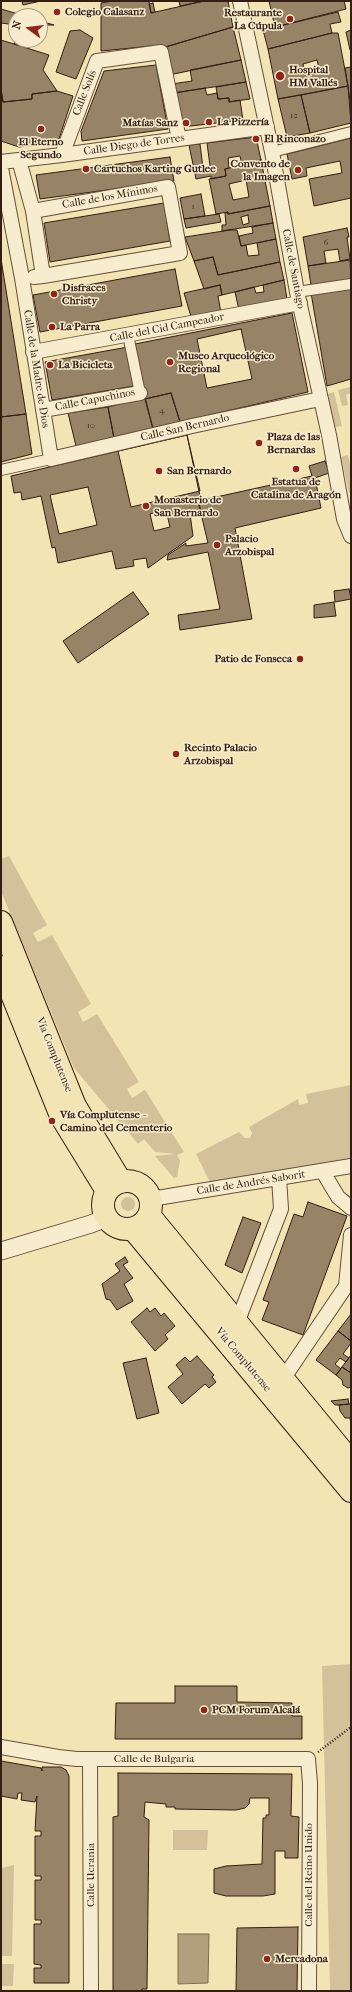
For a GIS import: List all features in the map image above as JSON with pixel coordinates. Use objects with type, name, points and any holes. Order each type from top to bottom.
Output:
[{"type":"main road","name":"Vía Complutense","points":[[1,922],[76,1106],[114,1186]]},
{"type":"main road","name":"Vía Complutense","points":[[1,967],[61,1116],[114,1186]]},
{"type":"main road","points":[[129,1181],[138,1183],[147,1191],[150,1207],[140,1226],[133,1229],[117,1228],[106,1218],[103,1206],[114,1186],[129,1181]]},
{"type":"main road","name":"Vía Complutense","points":[[150,1207],[237,1323],[351,1462]]},
{"type":"main road","name":"Vía Complutense","points":[[133,1229],[351,1491]]},
{"type":"street","name":"Calle de Santiago","points":[[240,1],[272,152],[298,298],[344,519],[351,536]]},
{"type":"street","name":"Calle Solís","points":[[62,155],[98,61],[161,52],[179,139]]},
{"type":"street","name":"Calle Diego de Torres","points":[[1,162],[267,127]]},
{"type":"street","points":[[272,152],[351,132]]},
{"type":"street","points":[[19,160],[33,211],[43,276],[22,278]]},
{"type":"street","name":"Calle de la Madre de Dios","points":[[1,168],[22,278],[51,459]]},
{"type":"street","name":"Calle de los Mínimos","points":[[33,211],[168,187],[180,253],[43,276]]},
{"type":"street","points":[[298,298],[351,284]]},
{"type":"street","name":"Calle del Cid Campeador","points":[[33,352],[128,335],[298,298]]},
{"type":"street","name":"Calle Capuchinos","points":[[43,410],[140,393],[128,335]]},
{"type":"street","name":"Calle San Bernardo","points":[[51,459],[192,426],[320,399]]},
{"type":"street","points":[[1,470],[51,459]]},
{"type":"street","name":"Calle de Andrés Saborit","points":[[150,1207],[279,1178],[323,1172],[351,1166]]},
{"type":"street","points":[[323,1172],[338,1197],[351,1208]]},
{"type":"street","points":[[237,1323],[281,1209],[279,1178]]},
{"type":"street","points":[[1,1252],[106,1218]]},
{"type":"street","points":[[283,1379],[346,1286],[351,1235]]},
{"type":"street","name":"Calle de Bulgaria","points":[[1,1747],[58,1757],[90,1759],[308,1759]]},
{"type":"street","name":"Calle Ucrania","points":[[90,1759],[91,1991]]},
{"type":"street","name":"Calle del Reino Unido","points":[[308,1759],[310,1783],[309,1991]]},
{"type":"path","points":[[308,1759],[337,1736],[351,1728]]},
{"type":"shaded area","points":[[350,387],[351,393],[346,395],[348,405],[342,406],[338,390]]},
{"type":"shaded area","points":[[334,392],[342,426],[335,427],[328,394]]},
{"type":"shaded area","points":[[348,455],[351,468],[351,493],[349,493],[341,457]]},
{"type":"shaded area","points":[[9,856],[47,925],[33,933],[38,942],[52,935],[91,1004],[78,1012],[83,1022],[97,1014],[139,1082],[127,1089],[132,1098],[145,1090],[184,1152],[177,1155],[180,1160],[177,1177],[174,1178],[155,1156],[175,1154],[155,1152],[144,1139],[138,1144],[74,1068],[1,891],[1,859]]},
{"type":"shaded area","points":[[351,1085],[351,1161],[212,1186],[196,1154],[239,1132],[245,1138],[250,1138],[252,1133],[249,1127],[298,1099],[299,1105],[308,1103],[306,1094]]},
{"type":"shaded area","points":[[125,1197],[131,1197],[135,1201],[135,1207],[131,1211],[125,1211],[121,1207],[121,1201]]},
{"type":"shaded area","points":[[351,1664],[351,1991],[330,1991],[322,1666]]},
{"type":"shaded area","points":[[173,1830],[208,1830],[207,1850],[173,1850]]},
{"type":"shaded area","points":[[14,1865],[12,1956],[1,1956],[1,1868]]},
{"type":"shaded area","points":[[178,1934],[209,1934],[208,1983],[178,1984]]},
{"type":"shaded area","points":[[1,1964],[14,1964],[13,1986],[1,1986]]},
{"type":"building","points":[[22,1],[41,1],[23,5]]},
{"type":"building","points":[[113,1],[149,1],[151,13],[204,1],[228,1],[233,27],[162,48],[162,45],[101,51],[101,3]]},
{"type":"building","points":[[179,1],[204,1],[180,6]]},
{"type":"building","name":"Restaurante La Cúpula","points":[[269,1],[344,1],[346,9],[275,27]]},
{"type":"building","points":[[153,3],[155,12],[151,13],[149,4]]},
{"type":"building","points":[[1,9],[8,11],[8,24],[1,23]]},
{"type":"building","points":[[338,12],[341,22],[330,24],[332,33],[268,49],[263,30]]},
{"type":"building","points":[[233,27],[241,60],[169,75],[162,48]]},
{"type":"building","points":[[80,30],[93,38],[76,79],[56,72],[70,31]]},
{"type":"building","points":[[351,30],[351,50],[350,50],[346,32]]},
{"type":"building","points":[[332,33],[338,33],[348,86],[278,99],[268,49]],"holes":[[[317,60],[320,73],[306,76],[303,64]]]},
{"type":"building","points":[[1,40],[8,42],[8,48],[27,48],[49,55],[43,70],[57,91],[32,94],[32,99],[3,102],[1,89]]},
{"type":"building","points":[[241,60],[246,82],[174,93],[172,84],[192,81],[190,70]]},
{"type":"building","points":[[156,65],[168,129],[82,141],[81,131],[104,71]]},
{"type":"building","points":[[351,67],[351,107],[345,68]]},
{"type":"building","points":[[246,82],[250,99],[229,102],[229,98],[218,99],[216,87]]},
{"type":"building","points":[[348,86],[351,123],[310,133],[301,95]]},
{"type":"building","points":[[205,88],[207,95],[217,93],[218,99],[229,98],[229,102],[240,100],[243,120],[182,127],[174,93]]},
{"type":"building","points":[[1,89],[3,102],[32,99],[32,94],[57,91],[73,96],[58,142],[19,147],[1,141]]},
{"type":"building","points":[[301,95],[310,133],[287,137],[278,99]]},
{"type":"building","points":[[256,137],[261,160],[242,165],[240,156],[228,158],[229,168],[225,169],[226,176],[211,179],[211,176],[196,179],[189,145],[200,144],[203,168],[210,166],[207,143]]},
{"type":"building","name":"Convento de la Imagen","points":[[351,138],[351,198],[314,206],[309,179],[342,173],[340,161],[306,168],[307,176],[292,179],[287,154]]},
{"type":"building","points":[[170,157],[174,181],[40,199],[36,175]]},
{"type":"building","points":[[261,160],[270,206],[228,214],[228,212],[216,214],[209,179],[226,176],[225,169]],"holes":[[[246,180],[249,197],[233,200],[229,184]]]},
{"type":"building","points":[[201,194],[205,216],[184,219],[180,198]]},
{"type":"building","points":[[164,203],[170,241],[50,262],[44,223]]},
{"type":"building","points":[[270,206],[273,223],[222,231],[222,225],[226,225],[225,213],[228,212],[228,214]],"holes":[[[248,215],[249,223],[243,225],[241,217]]]},
{"type":"building","points":[[219,214],[221,222],[186,228],[184,219]]},
{"type":"building","points":[[273,223],[276,239],[241,246],[239,236],[253,233],[252,227]]},
{"type":"building","points":[[347,228],[350,259],[340,261],[338,249],[324,251],[326,263],[308,266],[303,237]]},
{"type":"building","points":[[237,230],[241,246],[246,245],[248,256],[259,255],[257,243],[276,239],[280,262],[218,275],[213,257],[194,261],[185,237]]},
{"type":"building","points":[[213,257],[218,275],[280,262],[284,280],[222,295],[220,285],[204,289],[194,261]]},
{"type":"building","points":[[1,259],[26,414],[1,417]]},
{"type":"building","points":[[350,260],[351,279],[311,285],[308,266]]},
{"type":"building","points":[[175,269],[182,306],[40,332],[33,295]]},
{"type":"building","points":[[284,280],[287,299],[239,310],[235,292],[254,287],[256,293],[264,292],[263,285]]},
{"type":"building","points":[[220,285],[222,295],[218,296],[221,313],[192,320],[184,293]]},
{"type":"building","points":[[351,288],[351,379],[327,386],[311,293]]},
{"type":"building","name":"Museo Arqueológico Regional","points":[[292,313],[308,392],[180,422],[171,393],[145,399],[135,344]],"holes":[[[241,329],[252,379],[207,388],[197,339]]]},
{"type":"building","points":[[128,347],[134,386],[52,400],[45,362]]},
{"type":"building","points":[[171,393],[180,422],[153,429],[145,399]]},
{"type":"building","points":[[145,397],[153,429],[114,438],[108,407]]},
{"type":"building","points":[[108,407],[114,438],[76,446],[68,413]]},
{"type":"building","points":[[26,414],[32,454],[1,462],[1,417]]},
{"type":"building","name":"Monasterio de San Bernardo","points":[[187,435],[201,501],[198,501],[201,511],[190,514],[193,536],[148,568],[146,558],[133,560],[134,566],[116,569],[112,551],[58,563],[55,547],[52,548],[41,496],[22,500],[21,492],[14,493],[11,476]],"holes":[[[88,487],[97,525],[59,534],[50,495]],[[166,510],[170,527],[154,531],[150,514]]]},
{"type":"building","name":"San Bernardo","points":[[187,435],[200,491],[131,507],[118,451]]},
{"type":"building","name":"Palacio Arzobispal","points":[[325,461],[329,473],[315,478],[321,508],[235,528],[252,619],[180,630],[178,615],[220,609],[208,552],[167,560],[168,555],[186,543],[186,546],[208,543],[198,501],[312,476],[309,466]]},
{"type":"building","points":[[349,589],[351,599],[335,602],[334,591]]},
{"type":"building","points":[[133,592],[149,614],[78,663],[63,641]]},
{"type":"building","points":[[334,602],[336,616],[314,618],[314,605]]},
{"type":"building","points":[[308,1202],[347,1216],[303,1335],[262,1320],[269,1302],[263,1300],[294,1214],[303,1217]]},
{"type":"building","points":[[243,1217],[261,1223],[242,1273],[225,1265]]},
{"type":"building","points":[[125,1257],[128,1262],[123,1265],[133,1278],[124,1284],[133,1301],[117,1310],[110,1300],[106,1299],[102,1284],[120,1271],[115,1264]]},
{"type":"building","points":[[147,1308],[150,1312],[155,1308],[161,1316],[164,1313],[175,1326],[165,1335],[168,1339],[155,1351],[131,1322]]},
{"type":"building","points":[[351,1314],[351,1341],[338,1331]]},
{"type":"building","points":[[338,1331],[351,1341],[351,1343],[343,1354],[349,1358],[346,1362],[340,1358],[335,1364],[341,1369],[336,1375],[316,1360]]},
{"type":"building","points":[[351,1355],[351,1373],[342,1367]]},
{"type":"building","points":[[197,1356],[214,1375],[212,1377],[216,1382],[209,1388],[205,1384],[182,1404],[168,1387],[183,1374],[176,1365],[185,1357],[190,1362]]},
{"type":"building","points":[[146,1358],[159,1413],[137,1419],[123,1363]]},
{"type":"building","points":[[342,1367],[351,1373],[351,1387],[348,1388],[343,1385],[342,1380],[336,1375]]},
{"type":"building","points":[[348,1399],[349,1404],[335,1405],[331,1401]]},
{"type":"building","points":[[351,1404],[351,1425],[350,1418],[345,1418],[340,1411],[339,1405]]},
{"type":"building","name":"PCM Forum Alcalá","points":[[175,1686],[237,1686],[237,1702],[292,1703],[292,1716],[302,1716],[302,1739],[115,1739],[116,1703],[175,1703]]},
{"type":"building","points":[[1,1761],[41,1768],[42,1771],[42,1767],[61,1767],[66,1770],[69,1776],[69,1983],[34,1983],[34,1968],[41,1968],[41,1965],[34,1964],[34,1924],[41,1924],[41,1920],[35,1920],[35,1880],[41,1880],[41,1876],[35,1876],[35,1836],[41,1836],[41,1831],[35,1831],[37,1796],[35,1802],[21,1800],[22,1793],[18,1793],[17,1799],[1,1796]]},
{"type":"building","points":[[118,1773],[292,1774],[291,1816],[299,1817],[298,1858],[285,1858],[285,1851],[275,1851],[275,1894],[263,1896],[226,1896],[214,1893],[214,1869],[226,1866],[262,1864],[263,1818],[266,1818],[266,1815],[269,1815],[269,1798],[250,1798],[249,1804],[245,1808],[236,1810],[175,1809],[175,1807],[166,1807],[166,1804],[145,1802],[144,1817],[149,1820],[147,1989],[142,1989],[142,1991],[113,1991],[113,1817],[118,1816]]},
{"type":"building","name":"Mercadona","points":[[298,1927],[297,1991],[236,1991],[237,1928]]},
{"type":"place","name":"Colegio Calasanz","points":[[57,12]]},
{"type":"place","name":"Restaurante La Cúpula","points":[[290,19]]},
{"type":"place","name":"Hospital HM Vallés","points":[[280,76]]},
{"type":"place","name":"La Pizzería","points":[[209,122]]},
{"type":"place","name":"Matías Sanz","points":[[186,123]]},
{"type":"place","name":"El Eterno Segundo","points":[[41,129]]},
{"type":"place","name":"El Rinconazo","points":[[256,139]]},
{"type":"place","name":"Cartuchos Karting Gutlee","points":[[86,169]]},
{"type":"place","name":"Convento de la Imagen","points":[[298,170]]},
{"type":"place","name":"Disfraces Christy","points":[[54,294]]},
{"type":"place","name":"La Parra","points":[[52,327]]},
{"type":"place","name":"Museo Arqueológico Regional","points":[[170,362]]},
{"type":"place","name":"La Bicicleta","points":[[50,365]]},
{"type":"place","name":"Plaza de las Bernardas","points":[[259,443]]},
{"type":"place","name":"Estatua de Catalina de Aragón","points":[[296,469]]},
{"type":"place","name":"San Bernardo","points":[[159,471]]},
{"type":"place","name":"Monasterio de San Bernardo","points":[[146,506]]},
{"type":"place","name":"Palacio Arzobispal","points":[[217,545]]},
{"type":"place","name":"Patio de Fonseca","points":[[300,659]]},
{"type":"place","name":"Recinto Palacio Arzobispal","points":[[176,754]]},
{"type":"place","name":"Vía Complutense - Camino del Cementerio","points":[[52,1121]]},
{"type":"place","name":"PCM Forum Alcalá","points":[[204,1710]]},
{"type":"place","name":"Mercadona","points":[[267,1959]]}]
